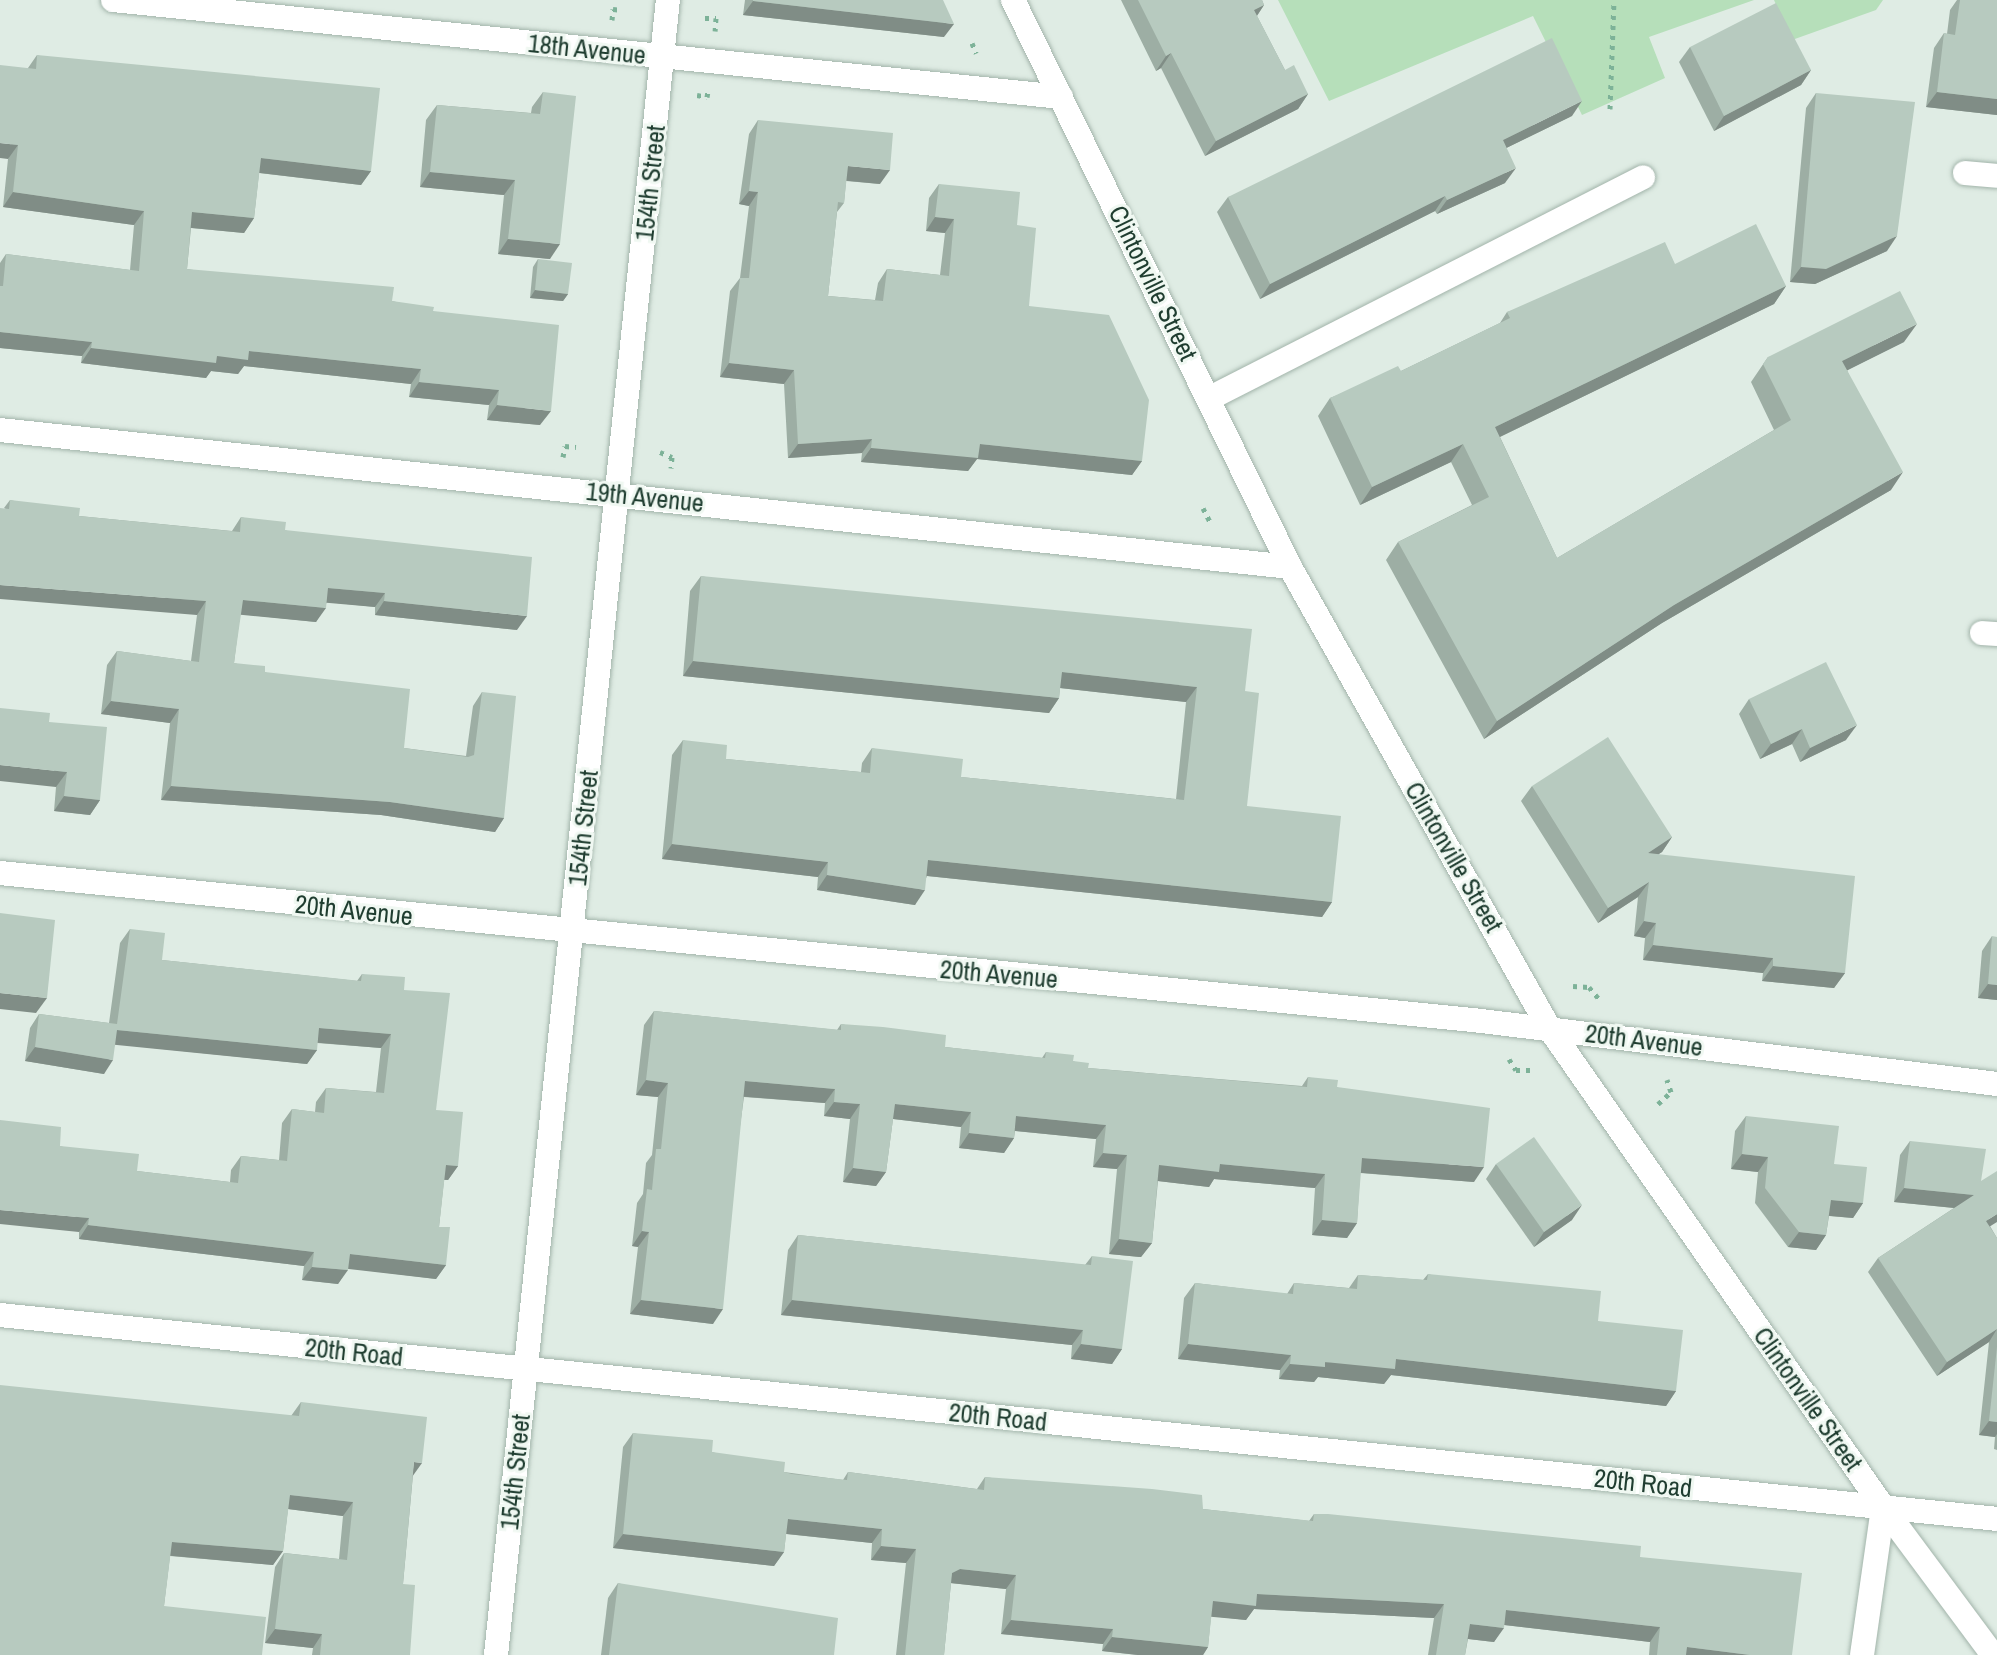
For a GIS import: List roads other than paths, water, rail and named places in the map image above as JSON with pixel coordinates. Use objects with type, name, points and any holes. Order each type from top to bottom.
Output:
[{"type":"street","name":"18th Avenue","points":[[113,0],[1061,97]]},
{"type":"street","name":"154th Street","points":[[496,1655],[668,0]]},
{"type":"street","name":"Clintonville Street","points":[[1013,0],[1290,567],[1549,1028],[1883,1507],[1993,1655]]},
{"type":"street","points":[[1965,173],[1997,176]]},
{"type":"street","points":[[1210,398],[1643,177]]},
{"type":"street","name":"19th Avenue","points":[[0,430],[1290,567]]},
{"type":"street","name":"20th Avenue","points":[[0,873],[572,933],[1549,1028],[1997,1084]]},
{"type":"street","name":"20th Road","points":[[0,1315],[1997,1519]]},
{"type":"street","points":[[1862,1655],[1883,1507]]}]
